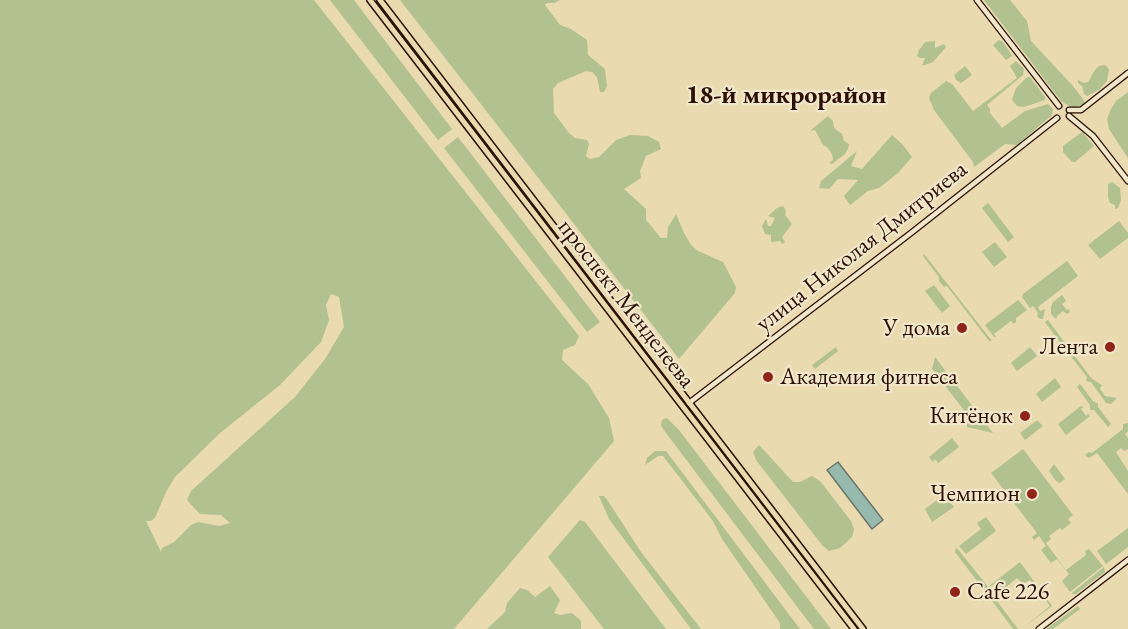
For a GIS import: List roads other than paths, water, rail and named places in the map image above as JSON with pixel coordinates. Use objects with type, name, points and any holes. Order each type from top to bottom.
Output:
[{"type":"main road","name":"проспект Менделеева","points":[[370,0],[854,629]]},
{"type":"main road","name":"проспект Менделеева","points":[[380,0],[863,629]]},
{"type":"main road","points":[[977,0],[1059,106]]},
{"type":"main road","points":[[1059,106],[1055,112],[1057,118],[1064,120],[1069,113],[1081,110],[1128,73]]},
{"type":"main road","points":[[1059,106],[1065,106],[1069,113],[1093,136],[1128,181]]},
{"type":"main road","name":"улица Николая Дмитриева","points":[[689,403],[1057,118]]},
{"type":"main road","points":[[468,127],[474,123]]},
{"type":"main road","points":[[1039,629],[1128,560]]},
{"type":"water","points":[[838,462],[883,520],[872,529],[827,470]]},
{"type":"place","name":"У дома","points":[[962,328]]},
{"type":"place","name":"Лента","points":[[1110,347]]},
{"type":"place","name":"Академия фитнеса","points":[[768,377]]},
{"type":"place","name":"Китёнок","points":[[1025,416]]},
{"type":"place","name":"Чемпион","points":[[1032,494]]},
{"type":"place","name":"Cafe 226","points":[[955,592]]},
{"type":"district","name":"18-й микрорайон","points":[[786,96]]}]
